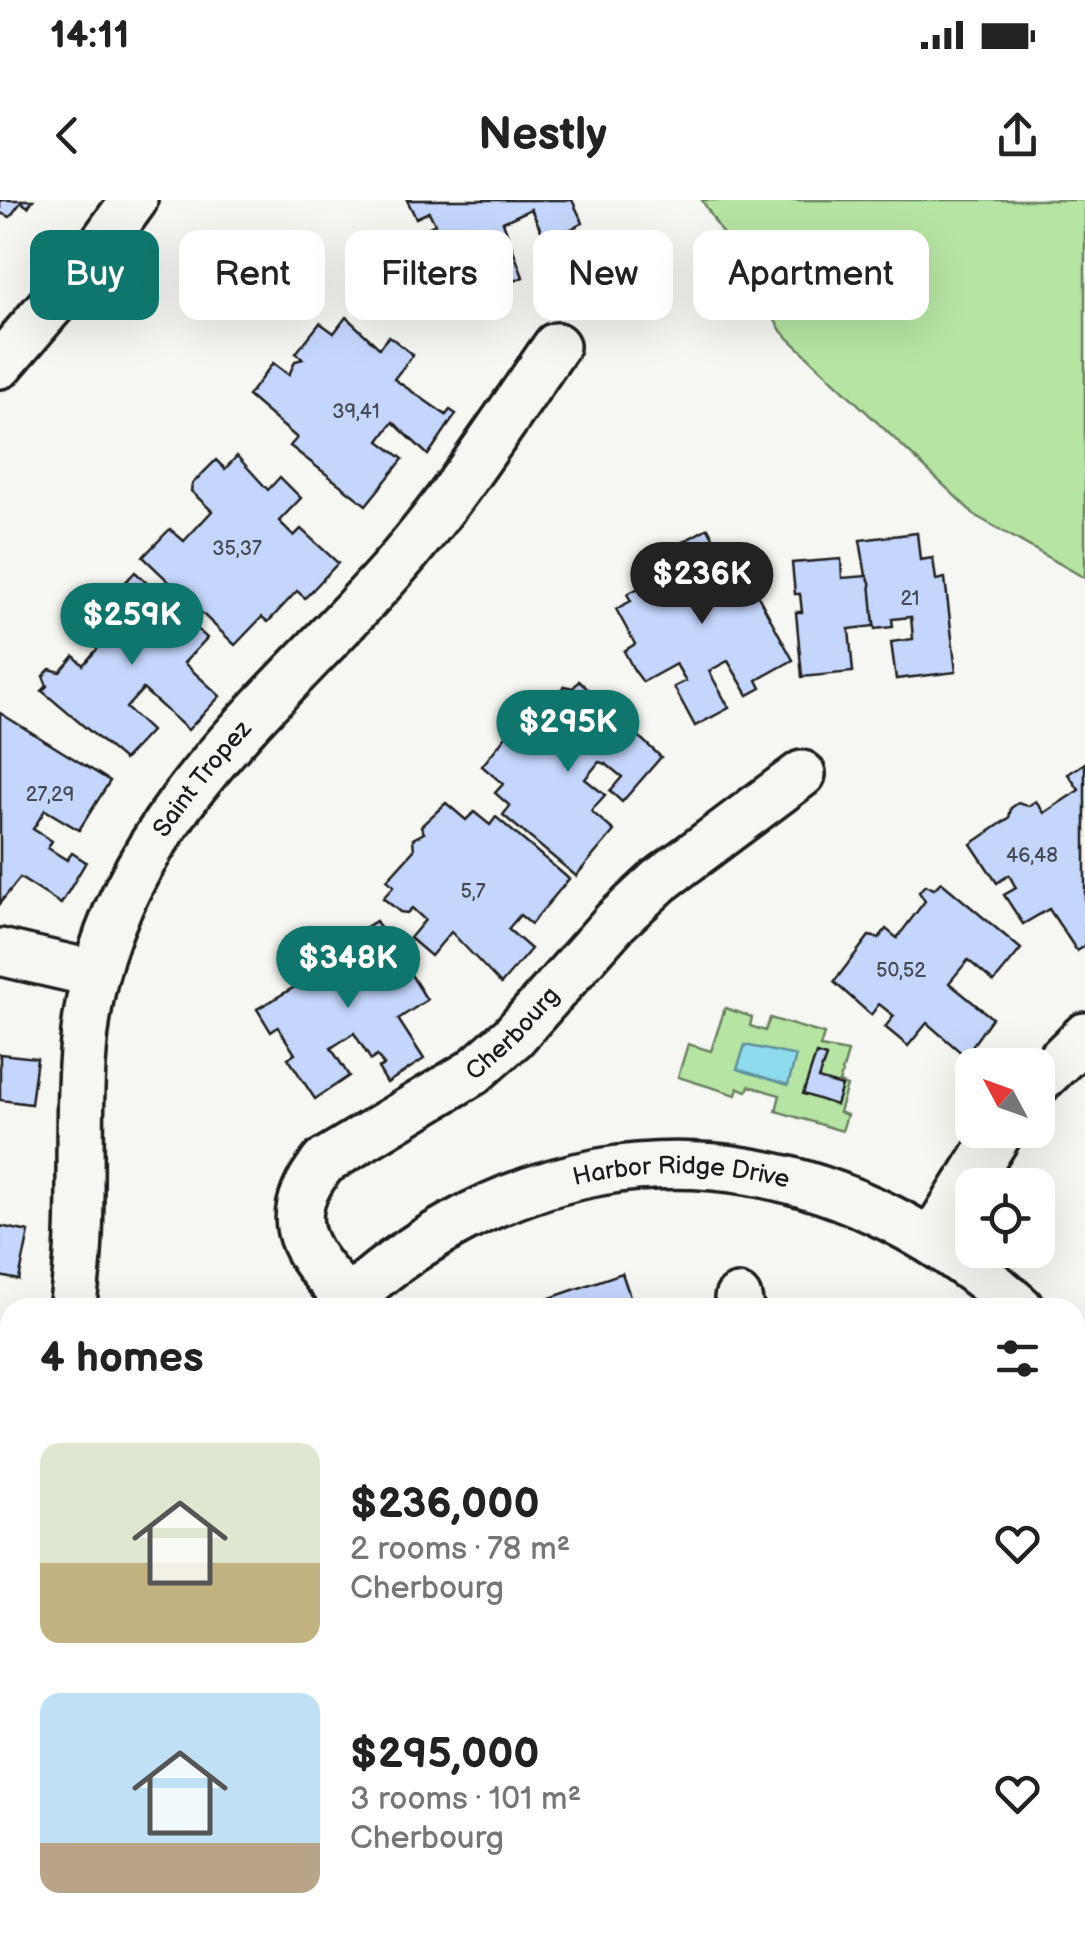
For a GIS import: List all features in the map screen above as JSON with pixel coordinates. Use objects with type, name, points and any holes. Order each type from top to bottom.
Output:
[{"type":"street","points":[[0,365],[84,268],[134,200]]},
{"type":"street","name":"Saint Tropez","points":[[73,1298],[79,1260],[84,1044],[95,974],[116,910],[146,848],[186,792],[423,532],[556,346]]},
{"type":"street","name":"Cherbourg","points":[[340,1298],[314,1263],[298,1224],[300,1201],[309,1180],[324,1162],[473,1072],[513,1038],[616,921],[658,881],[802,774]]},
{"type":"street","points":[[0,952],[95,974]]},
{"type":"street","points":[[1055,1065],[1085,1036]]},
{"type":"street","points":[[933,1238],[990,1148]]},
{"type":"street","name":"Harbor Ridge Drive","points":[[352,1298],[416,1246],[482,1209],[577,1177],[626,1169],[727,1168],[776,1176],[872,1206],[933,1238],[1008,1298]]},
{"type":"green space","points":[[702,200],[1085,200],[1085,578],[976,516],[782,332],[775,320],[929,320],[929,230],[720,230]]},
{"type":"green space","points":[[725,1008],[752,1017],[750,1026],[765,1031],[770,1018],[824,1034],[820,1047],[848,1052],[839,1083],[847,1086],[839,1112],[847,1115],[842,1131],[776,1111],[780,1095],[749,1086],[747,1091],[738,1088],[736,1095],[678,1077],[688,1044],[711,1051]]},
{"type":"water","points":[[745,1045],[796,1056],[788,1085],[737,1069]]},
{"type":"building","points":[[0,200],[33,200],[28,207],[21,202],[10,217],[0,213]]},
{"type":"building","points":[[407,200],[572,200],[583,223],[569,230],[541,230],[531,209],[503,222],[506,230],[423,230],[435,224],[429,212],[416,218]]},
{"type":"building","points":[[513,250],[523,277],[513,282]]},
{"type":"building","points":[[345,318],[379,348],[389,336],[413,355],[394,379],[446,415],[450,410],[456,414],[428,455],[393,422],[379,441],[403,459],[366,505],[290,446],[297,438],[248,396],[273,363],[289,375],[295,361],[303,359],[296,353],[320,323],[334,333]]},
{"type":"building","points":[[237,456],[268,490],[280,477],[301,498],[279,521],[294,536],[301,529],[338,563],[305,598],[297,591],[268,622],[262,617],[235,645],[143,557],[170,529],[184,541],[212,511],[191,491],[192,484],[216,460],[225,469]]},
{"type":"building","points":[[708,528],[727,563],[732,561],[742,579],[747,576],[793,660],[757,680],[761,688],[748,695],[728,661],[709,671],[729,708],[695,726],[674,687],[686,681],[676,664],[643,682],[634,670],[624,651],[635,644],[616,609],[631,601],[627,594],[662,576],[663,564],[672,559],[680,561],[672,548]]},
{"type":"building","points":[[917,533],[920,560],[933,558],[936,580],[945,578],[956,672],[896,679],[891,642],[913,639],[911,617],[892,619],[893,627],[875,629],[860,540]]},
{"type":"building","points":[[841,559],[842,578],[867,576],[870,582],[874,626],[849,629],[853,672],[802,677],[796,612],[802,612],[800,594],[795,594],[792,563]]},
{"type":"building","points":[[135,572],[175,609],[163,621],[169,627],[181,614],[207,638],[184,663],[220,696],[188,730],[143,689],[126,708],[151,731],[124,760],[42,691],[47,686],[43,676],[50,669],[60,672],[74,656],[83,665],[98,648],[80,631],[85,625],[84,614],[92,606],[102,607]]},
{"type":"building","points":[[579,681],[661,757],[622,802],[610,791],[622,777],[606,764],[599,762],[585,779],[605,795],[591,811],[614,831],[576,876],[503,815],[510,806],[495,793],[503,784],[482,766],[517,722],[543,744],[557,727],[547,713],[564,686],[573,688]]},
{"type":"building","points":[[0,713],[110,781],[79,830],[45,810],[33,829],[52,841],[48,848],[67,860],[72,853],[86,862],[61,904],[20,878],[0,903]]},
{"type":"building","points":[[1085,763],[1085,946],[1077,951],[1049,909],[1023,924],[1004,895],[1016,888],[1009,875],[997,883],[971,844],[1009,818],[1011,808],[1018,803],[1028,806],[1036,801],[1044,813],[1079,790],[1068,774]]},
{"type":"building","points":[[446,803],[466,820],[474,812],[490,825],[496,817],[569,879],[531,924],[520,915],[508,929],[531,949],[501,984],[451,932],[431,956],[410,938],[425,920],[412,908],[407,913],[400,912],[383,898],[394,886],[387,880],[414,850],[413,839],[424,833],[421,826]]},
{"type":"building","points":[[941,882],[1021,949],[994,982],[968,960],[949,983],[992,1018],[971,1048],[956,1048],[927,1023],[908,1046],[885,1027],[894,1016],[879,1004],[871,1015],[834,982],[869,936],[879,938],[886,929],[897,938],[925,901],[919,892],[925,885],[934,889]]},
{"type":"building","points":[[376,921],[401,960],[389,968],[397,981],[410,973],[427,1000],[398,1019],[424,1059],[387,1083],[378,1068],[384,1065],[377,1056],[371,1060],[354,1033],[331,1048],[349,1076],[315,1099],[288,1058],[295,1054],[278,1027],[271,1032],[257,1009],[317,974],[310,962],[319,956],[319,947],[328,941],[337,945]]},
{"type":"building","points":[[0,1054],[37,1058],[31,1104],[0,1100]]},
{"type":"building","points":[[816,1054],[826,1057],[818,1079],[842,1086],[836,1105],[803,1094]]},
{"type":"building","points":[[0,1226],[29,1232],[19,1280],[0,1276]]},
{"type":"building","points":[[622,1273],[631,1298],[550,1298]]}]
